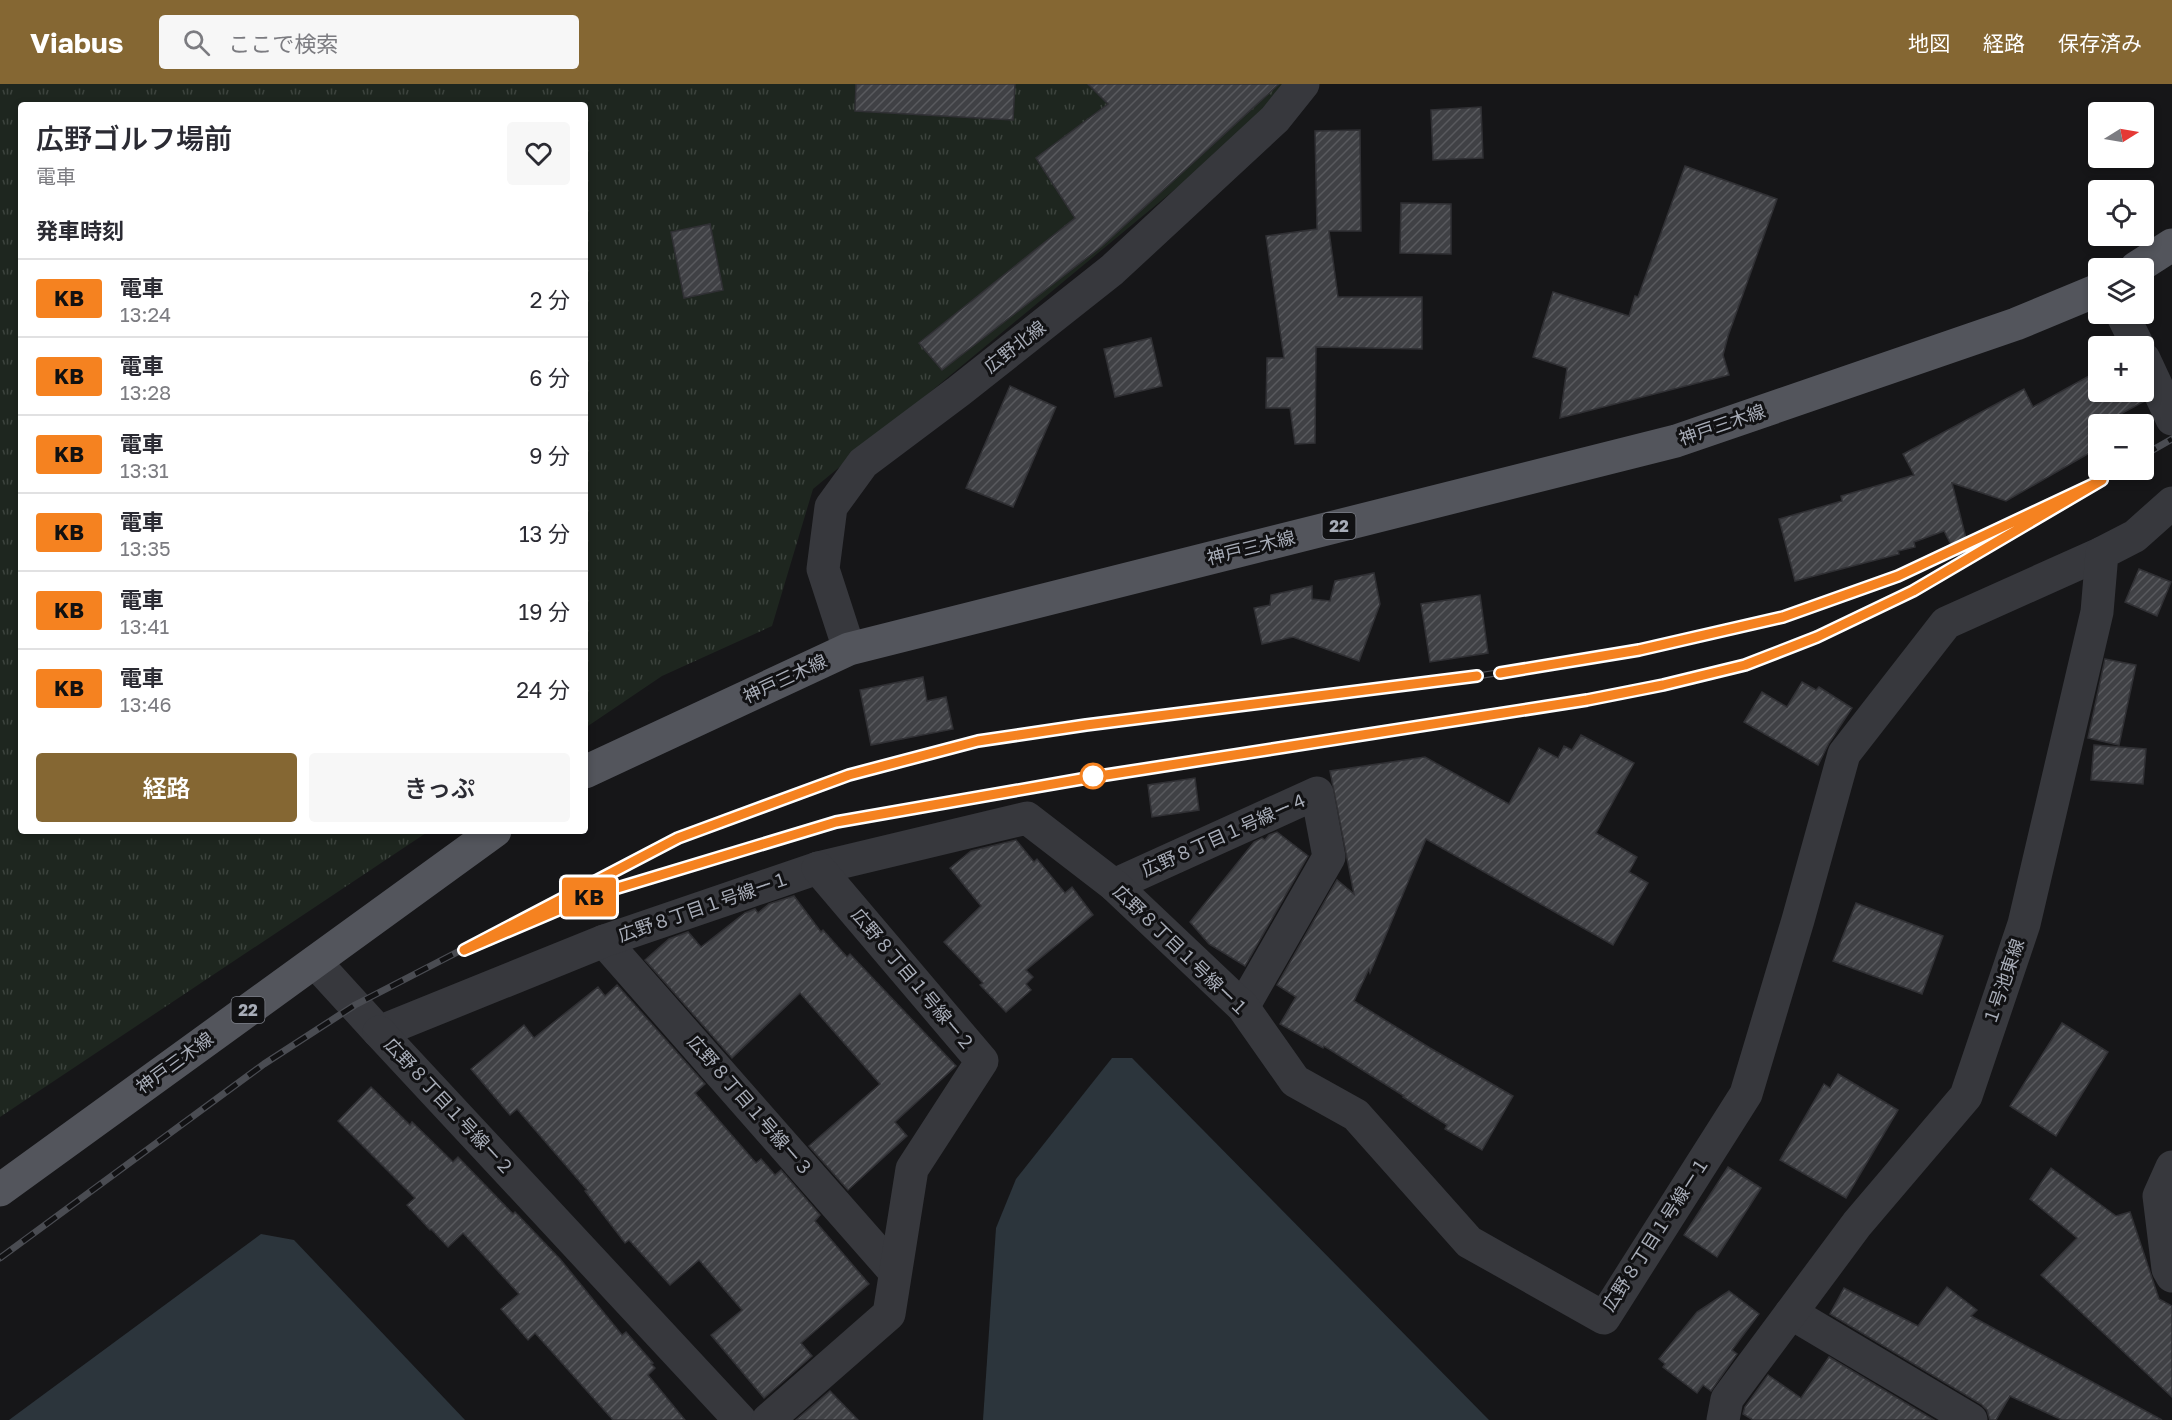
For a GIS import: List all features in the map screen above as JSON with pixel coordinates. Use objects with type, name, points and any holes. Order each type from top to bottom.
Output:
[{"type":"main road","points":[[2152,258],[2172,245]]},
{"type":"main road","name":"神戸三木線","points":[[588,771],[849,649],[1676,441],[2016,324],[2088,294]]},
{"type":"main road","name":"神戸三木線","points":[[0,1190],[491,834]]},
{"type":"street","name":"広野北線","points":[[849,649],[823,568],[831,507],[863,463],[959,392],[1112,270],[1275,119],[1303,84]]},
{"type":"street","points":[[2154,380],[2172,419]]},
{"type":"street","points":[[2102,553],[2135,537],[2172,503]]},
{"type":"street","name":"広野８丁目１号線ー１","points":[[379,1032],[604,941],[818,868],[1027,818],[1114,885],[1243,1007],[1295,1081],[1356,1115],[1469,1242],[1604,1318],[1746,1094],[1844,754],[1946,623],[2102,553]]},
{"type":"street","name":"１号池東線","points":[[1723,1420],[1727,1399],[1857,1224],[1966,1096],[2024,924],[2097,612],[2102,553]]},
{"type":"street","name":"広野８丁目１号線ー４","points":[[1114,885],[1317,793],[1329,857],[1243,1007]]},
{"type":"street","name":"広野８丁目１号線ー２","points":[[768,1420],[889,1314],[912,1169],[982,1061],[818,868]]},
{"type":"street","name":"広野８丁目１号線ー３","points":[[604,941],[895,1272]]},
{"type":"street","points":[[315,962],[379,1032]]},
{"type":"street","name":"広野８丁目１号線ー２","points":[[379,1032],[740,1420]]},
{"type":"street","points":[[2172,1167],[2158,1196],[2168,1269],[2172,1276]]},
{"type":"street","points":[[1791,1313],[1971,1420]]},
{"type":"green space","points":[[0,84],[1287,84],[1255,123],[813,489],[772,626],[662,676],[588,726],[588,102],[18,102],[18,834],[424,834],[0,1117]]},
{"type":"shaded area","points":[[1112,1058],[1132,1058],[1489,1420],[983,1420],[996,1228],[1016,1179]]},
{"type":"shaded area","points":[[261,1234],[294,1240],[465,1420],[9,1420]]},
{"type":"building","points":[[856,84],[1015,84],[1013,120],[855,111]]},
{"type":"building","points":[[1088,84],[1279,84],[1102,246],[942,370],[919,343],[1075,218],[1036,158],[1108,104]]},
{"type":"building","points":[[1481,107],[1483,158],[1433,160],[1431,110]]},
{"type":"building","points":[[1360,130],[1361,231],[1329,231],[1338,297],[1422,297],[1422,349],[1316,347],[1315,443],[1295,444],[1290,408],[1266,408],[1267,358],[1284,358],[1266,236],[1317,229],[1315,131]]},
{"type":"building","points":[[1685,166],[1777,199],[1728,336],[1723,355],[1729,375],[1560,418],[1567,368],[1533,357],[1553,292],[1629,316]]},
{"type":"building","points":[[1401,203],[1451,204],[1451,254],[1400,253]]},
{"type":"building","points":[[710,224],[723,290],[684,298],[671,232]]},
{"type":"building","points":[[1151,338],[1162,386],[1115,397],[1104,349]]},
{"type":"building","points":[[2088,377],[2088,402],[2143,402],[2121,414],[2088,414],[2088,454],[2006,501],[1952,483],[1970,554],[1958,558],[1944,531],[1914,542],[1915,547],[1898,551],[1899,554],[1795,581],[1779,519],[1842,501],[1841,496],[1914,475],[1903,454],[2024,389],[2033,407]]},
{"type":"building","points":[[1010,386],[1056,407],[1013,507],[966,488]]},
{"type":"building","points":[[2139,569],[2171,582],[2157,616],[2125,602]]},
{"type":"building","points":[[1374,573],[1380,604],[1359,661],[1293,637],[1262,644],[1254,608],[1270,605],[1271,595],[1312,586],[1312,599],[1330,601],[1335,581]]},
{"type":"building","points":[[1480,595],[1488,653],[1430,662],[1421,604]]},
{"type":"building","points":[[2105,659],[2136,665],[2119,745],[2088,738]]},
{"type":"building","points":[[923,677],[927,701],[946,697],[953,729],[871,745],[860,690]]},
{"type":"building","points":[[1802,682],[1816,690],[1819,687],[1852,708],[1829,743],[1818,765],[1744,722],[1762,692],[1787,707]]},
{"type":"building","points":[[1581,735],[1634,763],[1596,833],[1637,857],[1629,872],[1648,883],[1613,945],[1426,839],[1370,973],[1369,969],[1354,1001],[1513,1096],[1482,1150],[1445,1129],[1447,1125],[1324,1046],[1323,1048],[1280,1024],[1296,997],[1277,985],[1337,880],[1354,894],[1330,771],[1425,757],[1509,804],[1539,748],[1558,758],[1564,746],[1572,750]]},
{"type":"building","points":[[2094,745],[2146,749],[2143,784],[2091,780]]},
{"type":"building","points":[[1195,778],[1199,810],[1152,817],[1148,785]]},
{"type":"building","points":[[1277,832],[1308,856],[1245,966],[1209,944],[1190,922],[1254,842],[1262,838],[1265,840],[1269,835]]},
{"type":"building","points":[[1016,840],[1034,862],[1037,859],[1065,893],[1072,887],[1093,915],[1026,970],[1033,977],[1026,984],[1031,990],[1006,1012],[980,985],[983,983],[944,942],[981,906],[950,868],[971,851]]},
{"type":"building","points":[[794,896],[821,932],[823,930],[847,957],[850,954],[956,1066],[895,1122],[907,1136],[848,1190],[809,1146],[880,1084],[800,993],[732,1058],[645,960],[669,939],[688,932],[701,947],[745,913],[755,909],[758,913],[769,904]]},
{"type":"building","points":[[1856,903],[1943,936],[1922,994],[1833,961]]},
{"type":"building","points":[[617,985],[705,1084],[695,1093],[756,1163],[761,1159],[775,1175],[781,1170],[820,1215],[815,1221],[869,1284],[801,1343],[812,1356],[764,1398],[711,1335],[742,1310],[699,1260],[670,1285],[629,1240],[625,1243],[585,1191],[587,1190],[517,1109],[510,1115],[471,1069],[524,1025],[534,1038],[598,987],[605,996]]},
{"type":"building","points":[[2062,1023],[2108,1052],[2056,1136],[2010,1106]]},
{"type":"building","points":[[1838,1074],[1898,1110],[1846,1198],[1780,1160],[1824,1084],[1830,1088]]},
{"type":"building","points":[[371,1087],[410,1125],[412,1122],[453,1162],[458,1157],[560,1259],[622,1335],[626,1332],[653,1363],[651,1364],[655,1368],[648,1375],[685,1420],[613,1420],[535,1333],[528,1340],[501,1309],[519,1294],[463,1233],[448,1247],[430,1230],[407,1205],[415,1198],[338,1121]]},
{"type":"building","points":[[1728,1167],[1761,1188],[1717,1257],[1684,1235]]},
{"type":"building","points":[[2051,1168],[2116,1216],[2130,1212],[2159,1299],[2172,1306],[2172,1397],[2041,1275],[2077,1238],[2030,1199]]},
{"type":"building","points":[[1947,1287],[1977,1310],[1971,1316],[2162,1420],[2062,1420],[2010,1396],[1996,1420],[1990,1420],[1987,1410],[1981,1404],[1830,1314],[1844,1288],[1918,1326]]},
{"type":"building","points":[[1729,1291],[1759,1314],[1732,1350],[1737,1354],[1711,1391],[1703,1385],[1697,1393],[1663,1367],[1665,1364],[1659,1359],[1697,1312]]},
{"type":"building","points":[[1829,1357],[1934,1420],[1753,1420],[1743,1414],[1745,1407],[1768,1375],[1801,1398]]},
{"type":"building","points":[[830,1391],[858,1420],[796,1420]]},
{"type":"railway","points":[[2154,449],[2172,439]]},
{"type":"railway","points":[[2096,483],[2101,480]]},
{"type":"railway","points":[[0,1258],[264,1064],[355,1005],[678,838],[849,775],[978,741],[1086,725],[1453,680],[1639,650],[1783,617],[1898,575],[2102,480]]},
{"type":"railway","points":[[557,910],[591,896],[836,822],[1093,777],[1587,700],[1745,665],[1817,637],[1913,591],[2031,521]]},
{"type":"train","name":"KB","points":[[1477,676],[1086,725],[978,741],[849,775],[678,838],[464,950],[591,896],[836,822],[1093,777],[1587,700],[1745,665],[1817,637],[1913,591],[2102,480],[1898,576],[1783,617],[1639,650],[1500,673]]}]
